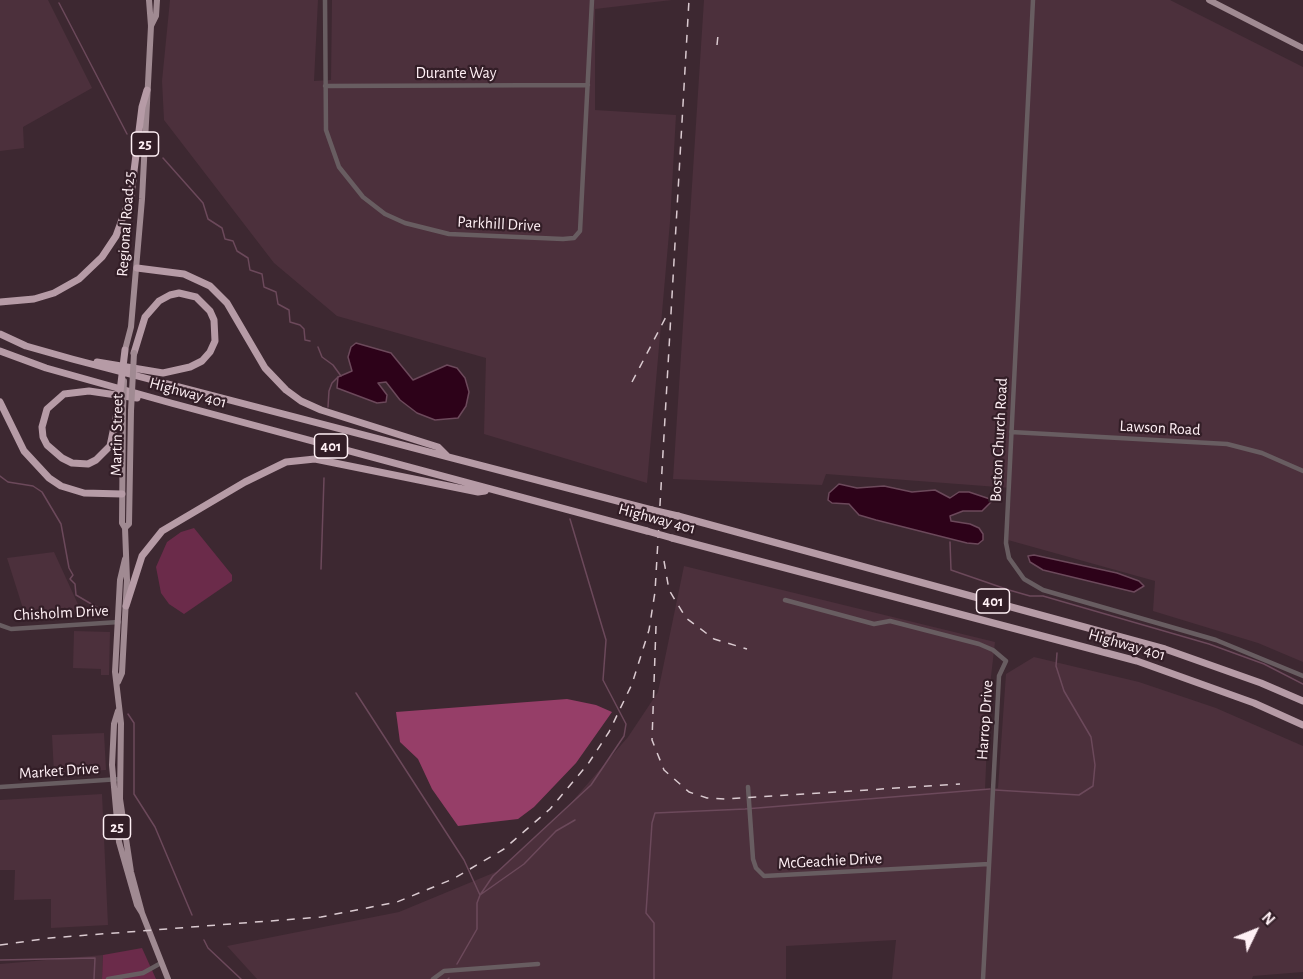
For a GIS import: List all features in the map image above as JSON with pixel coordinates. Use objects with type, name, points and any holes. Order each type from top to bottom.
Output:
[{"type":"highway","points":[[0,302],[34,299],[54,293],[79,279],[102,257],[116,236],[131,195],[142,108],[147,90]]},
{"type":"highway","points":[[137,268],[184,274],[210,285],[227,303],[265,368],[286,390],[301,401],[321,410],[438,447],[449,458]]},
{"type":"highway","points":[[85,362],[109,362],[163,373],[190,367],[202,361],[215,341],[216,329],[210,311],[203,302],[188,294],[179,293],[159,301],[145,317],[134,353]]},
{"type":"highway","name":"Highway 401","points":[[0,334],[26,346],[85,362],[678,516],[1166,649],[1211,664],[1303,701]]},
{"type":"highway","points":[[125,350],[124,410],[110,446],[96,460],[88,464],[72,463],[47,445],[42,426],[47,409],[64,394],[77,391],[105,392],[171,404]]},
{"type":"highway","name":"Highway 401","points":[[0,351],[46,368],[171,404],[1137,661],[1233,695],[1303,725]]},
{"type":"highway","points":[[0,402],[24,452],[49,478],[61,486],[84,493],[122,494]]},
{"type":"highway","points":[[126,606],[142,556],[162,531],[253,477],[286,462],[315,459],[478,492],[490,490]]},
{"type":"main road","name":"Regional Road 25","points":[[125,350],[129,342],[137,268],[151,26],[149,0]]},
{"type":"main road","name":"Regional Road 25","points":[[151,26],[156,16],[157,0]]},
{"type":"main road","points":[[1209,0],[1303,48]]},
{"type":"main road","name":"Martin Street","points":[[121,622],[126,606],[125,528],[122,523],[124,410],[134,353],[129,342]]},
{"type":"main road","name":"Martin Street","points":[[124,410],[129,522],[125,528]]},
{"type":"main road","name":"Martin Street","points":[[125,559],[120,580],[122,673],[118,682],[118,711],[114,724],[122,857],[136,905],[142,913],[168,979]]},
{"type":"street","name":"Parkhill Drive","points":[[325,0],[326,130],[333,154],[357,190],[385,214],[405,223],[461,236],[563,239],[574,238],[580,231],[592,0]]},
{"type":"street","name":"Boston Church Road","points":[[1033,0],[1006,543],[1012,565],[1024,579],[1043,590],[1216,640],[1303,676]]},
{"type":"street","name":"Durante Way","points":[[325,86],[588,85]]},
{"type":"street","name":"Lawson Road","points":[[1011,432],[1227,444],[1262,453],[1303,471]]},
{"type":"street","name":"Harrop Drive","points":[[785,600],[874,624],[891,621],[980,644],[993,650],[1006,661],[999,676],[983,979]]},
{"type":"street","name":"Chisholm Drive","points":[[0,625],[11,629],[121,622]]},
{"type":"street","name":"Market Drive","points":[[0,787],[116,779]]},
{"type":"street","name":"McGeachie Drive","points":[[748,788],[753,859],[756,868],[764,876],[989,864]]},
{"type":"street","points":[[108,979],[143,973],[161,963]]},
{"type":"street","points":[[433,979],[437,973],[444,971],[538,964]]},
{"type":"shaded area","points":[[0,0],[48,0],[92,88],[23,127],[24,148],[0,151]]},
{"type":"shaded area","points":[[170,0],[318,0],[314,81],[331,80],[332,0],[672,0],[595,9],[595,110],[676,115],[670,222],[647,483],[484,434],[486,358],[337,316],[274,263],[164,120],[162,81]]},
{"type":"shaded area","points":[[704,0],[1170,0],[1303,67],[1303,662],[1258,643],[1153,611],[1155,581],[1008,540],[1011,488],[826,474],[822,485],[673,479]]},
{"type":"shaded area","points":[[356,343],[391,353],[413,380],[447,365],[457,368],[465,378],[469,392],[466,406],[458,418],[435,420],[417,413],[400,400],[386,382],[378,383],[387,395],[386,402],[377,403],[337,388],[338,377],[352,371],[348,357],[351,347]]},
{"type":"shaded area","points":[[839,484],[857,488],[884,486],[912,492],[935,490],[950,498],[959,492],[969,492],[993,500],[982,511],[963,511],[950,516],[951,521],[970,524],[979,528],[983,534],[983,540],[978,544],[967,543],[859,515],[849,504],[832,503],[828,500],[829,493]]},
{"type":"shaded area","points":[[194,528],[232,575],[232,581],[184,614],[169,604],[161,593],[156,567],[167,542],[181,532]]},
{"type":"shaded area","points":[[54,552],[82,613],[26,618],[7,558]]},
{"type":"shaded area","points":[[1034,555],[1117,573],[1139,581],[1144,586],[1134,592],[1043,570],[1030,562],[1028,556]]},
{"type":"shaded area","points":[[684,566],[995,642],[989,694],[985,790],[998,788],[1006,674],[1034,657],[1139,682],[1216,708],[1303,746],[1303,972],[1253,976],[1252,979],[892,979],[896,940],[786,946],[786,979],[257,979],[227,946],[399,912],[498,871],[564,811],[628,737],[658,692]]},
{"type":"shaded area","points":[[74,631],[110,632],[109,675],[101,675],[101,669],[73,668]]},
{"type":"shaded area","points":[[567,699],[596,705],[612,712],[576,763],[534,807],[518,819],[458,826],[432,789],[418,759],[400,742],[396,712]]},
{"type":"shaded area","points":[[104,733],[106,770],[54,773],[52,735]]},
{"type":"shaded area","points":[[102,794],[108,925],[51,928],[51,899],[14,900],[15,870],[0,870],[0,800]]},
{"type":"shaded area","points":[[142,948],[156,979],[102,979],[103,955]]},
{"type":"shaded area","points":[[103,955],[102,979],[0,979],[0,964]]},
{"type":"waterway","points":[[59,3],[127,134]]},
{"type":"waterway","points":[[163,158],[203,203],[208,219],[222,228],[225,239],[233,241],[237,251],[248,258],[250,270],[262,274],[264,287],[276,292],[278,304],[289,310],[290,322],[300,325],[304,329],[305,340],[310,341]]},
{"type":"waterway","points":[[318,347],[322,357],[333,365],[341,376]]},
{"type":"waterway","points":[[328,407],[329,391],[332,383],[338,377]]},
{"type":"waterway","points":[[0,476],[8,482],[33,486],[42,492],[61,524],[69,568],[73,575],[70,579],[75,584],[76,595],[105,612]]},
{"type":"waterway","points":[[321,569],[324,478]]},
{"type":"waterway","points":[[356,693],[464,860],[480,895],[493,876],[591,785],[624,736],[626,724],[603,680],[606,640],[570,519]]},
{"type":"waterway","points":[[950,542],[951,570],[1009,590],[1030,596],[1043,596],[1209,644],[1264,664],[1303,684]]},
{"type":"waterway","points":[[995,790],[1079,795],[1093,786],[1095,765],[1091,737],[1064,691],[1056,666],[1057,653]]},
{"type":"waterway","points":[[128,714],[134,723],[134,794],[155,827],[192,915]]},
{"type":"waterway","points":[[654,979],[654,923],[646,913],[652,823],[655,813],[745,809],[990,789]]},
{"type":"waterway","points":[[457,964],[477,929],[477,903],[480,895],[524,864],[556,831],[575,820]]},
{"type":"waterway","points":[[204,940],[208,948],[241,979]]},
{"type":"waterway","points":[[0,960],[95,958],[94,979]]},
{"type":"railway","points":[[0,945],[50,938],[321,917],[397,902],[453,879],[504,849],[550,809],[588,764],[609,732],[632,684],[649,630],[655,592],[689,0]]},
{"type":"railway","points":[[717,45],[718,35]]},
{"type":"railway","points":[[632,382],[668,313]]},
{"type":"railway","points":[[664,561],[669,590],[686,618],[714,639],[747,649]]},
{"type":"railway","points":[[656,626],[652,740],[664,770],[689,792],[707,798],[726,799],[960,784]]}]
